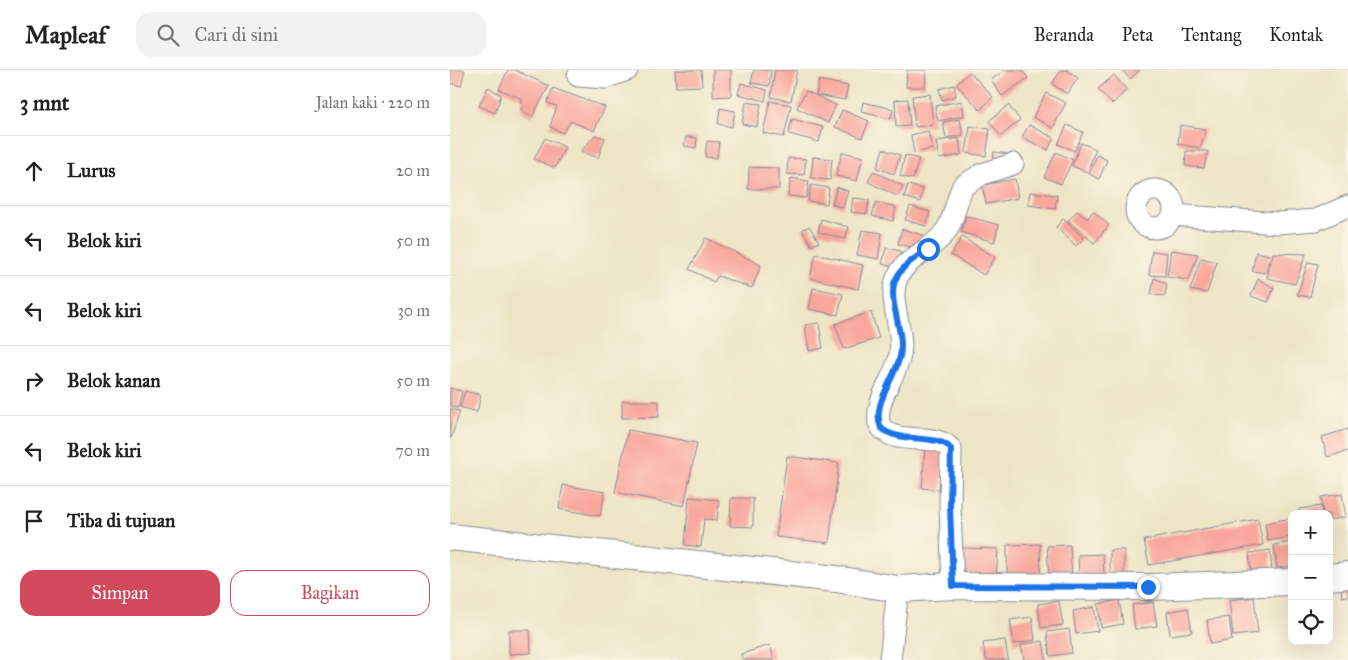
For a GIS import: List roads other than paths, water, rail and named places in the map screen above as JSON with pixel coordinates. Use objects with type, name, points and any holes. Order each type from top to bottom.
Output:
[{"type":"street","points":[[578,76],[605,78],[626,70]]},
{"type":"street","points":[[953,586],[950,506],[951,449],[938,442],[894,436],[886,432],[879,423],[880,406],[900,355],[901,336],[894,290],[899,274],[907,264],[928,249],[948,228],[963,186],[982,174],[1013,164]]},
{"type":"street","points":[[1174,215],[1276,223],[1316,220],[1348,206]]},
{"type":"street","points":[[450,537],[836,579],[898,589],[953,586],[1148,587],[1288,582]]},
{"type":"street","points":[[1333,577],[1348,575]]},
{"type":"street","points":[[890,660],[898,589]]}]
